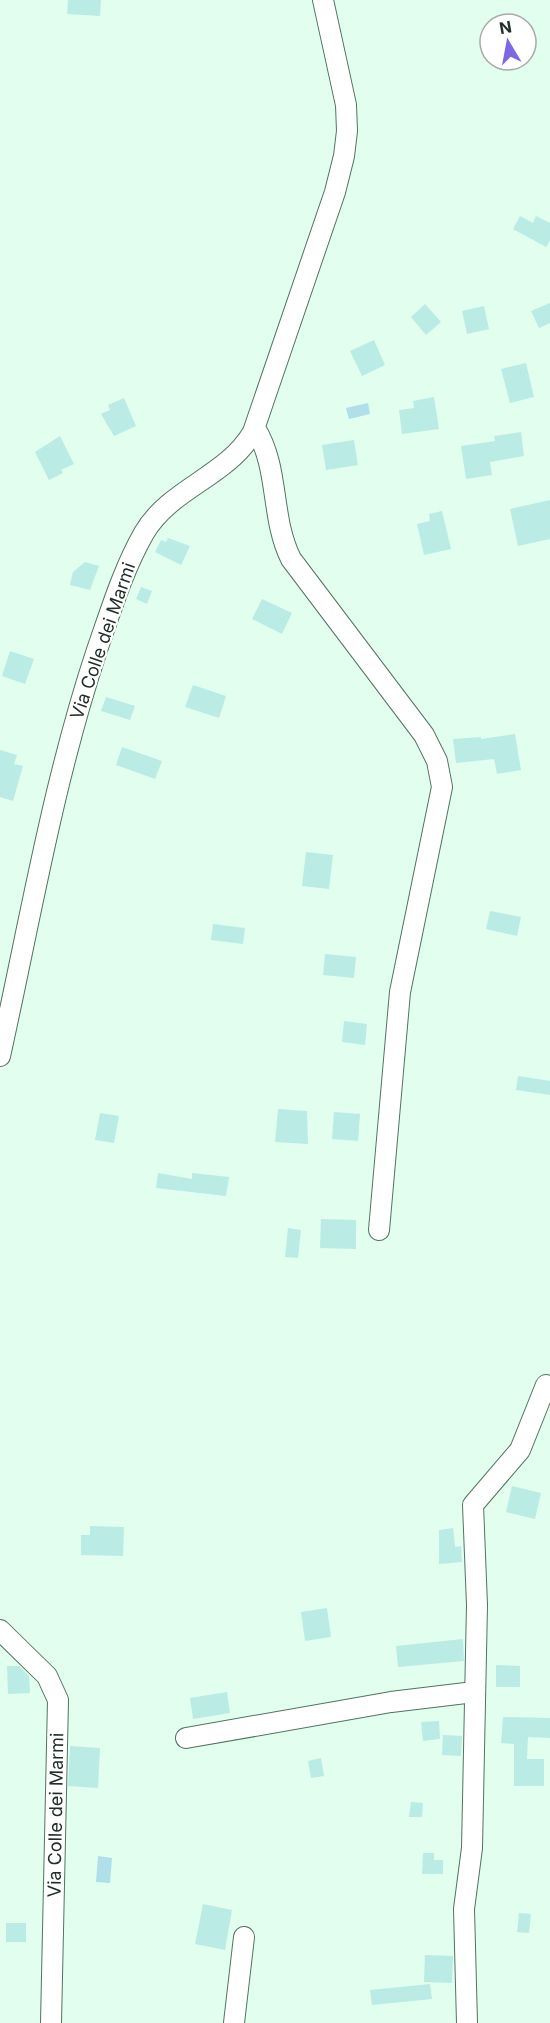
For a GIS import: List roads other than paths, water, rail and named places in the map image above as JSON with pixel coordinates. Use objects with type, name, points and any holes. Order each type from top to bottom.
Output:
[{"type":"street","name":"Via Colle dei Marmi","points":[[0,1056],[70,739],[123,576],[142,536],[161,510],[224,464],[243,447],[255,428],[335,192],[346,148],[346,105],[323,0]]},
{"type":"street","points":[[255,428],[269,458],[281,533],[291,559],[424,735],[434,754],[441,777],[438,815],[400,992],[379,1230]]},
{"type":"street","points":[[467,2023],[464,1909],[472,1848],[477,1588],[473,1505],[520,1450],[546,1385]]},
{"type":"street","name":"Via Colle dei Marmi","points":[[0,1630],[47,1676],[58,1700],[51,2023]]},
{"type":"street","points":[[186,1738],[421,1697],[474,1692]]},
{"type":"street","points":[[234,2023],[244,1937]]},
{"type":"water","points":[[368,403],[370,414],[349,419],[346,408]]},
{"type":"water","points":[[98,1856],[112,1858],[110,1883],[96,1882]]}]
